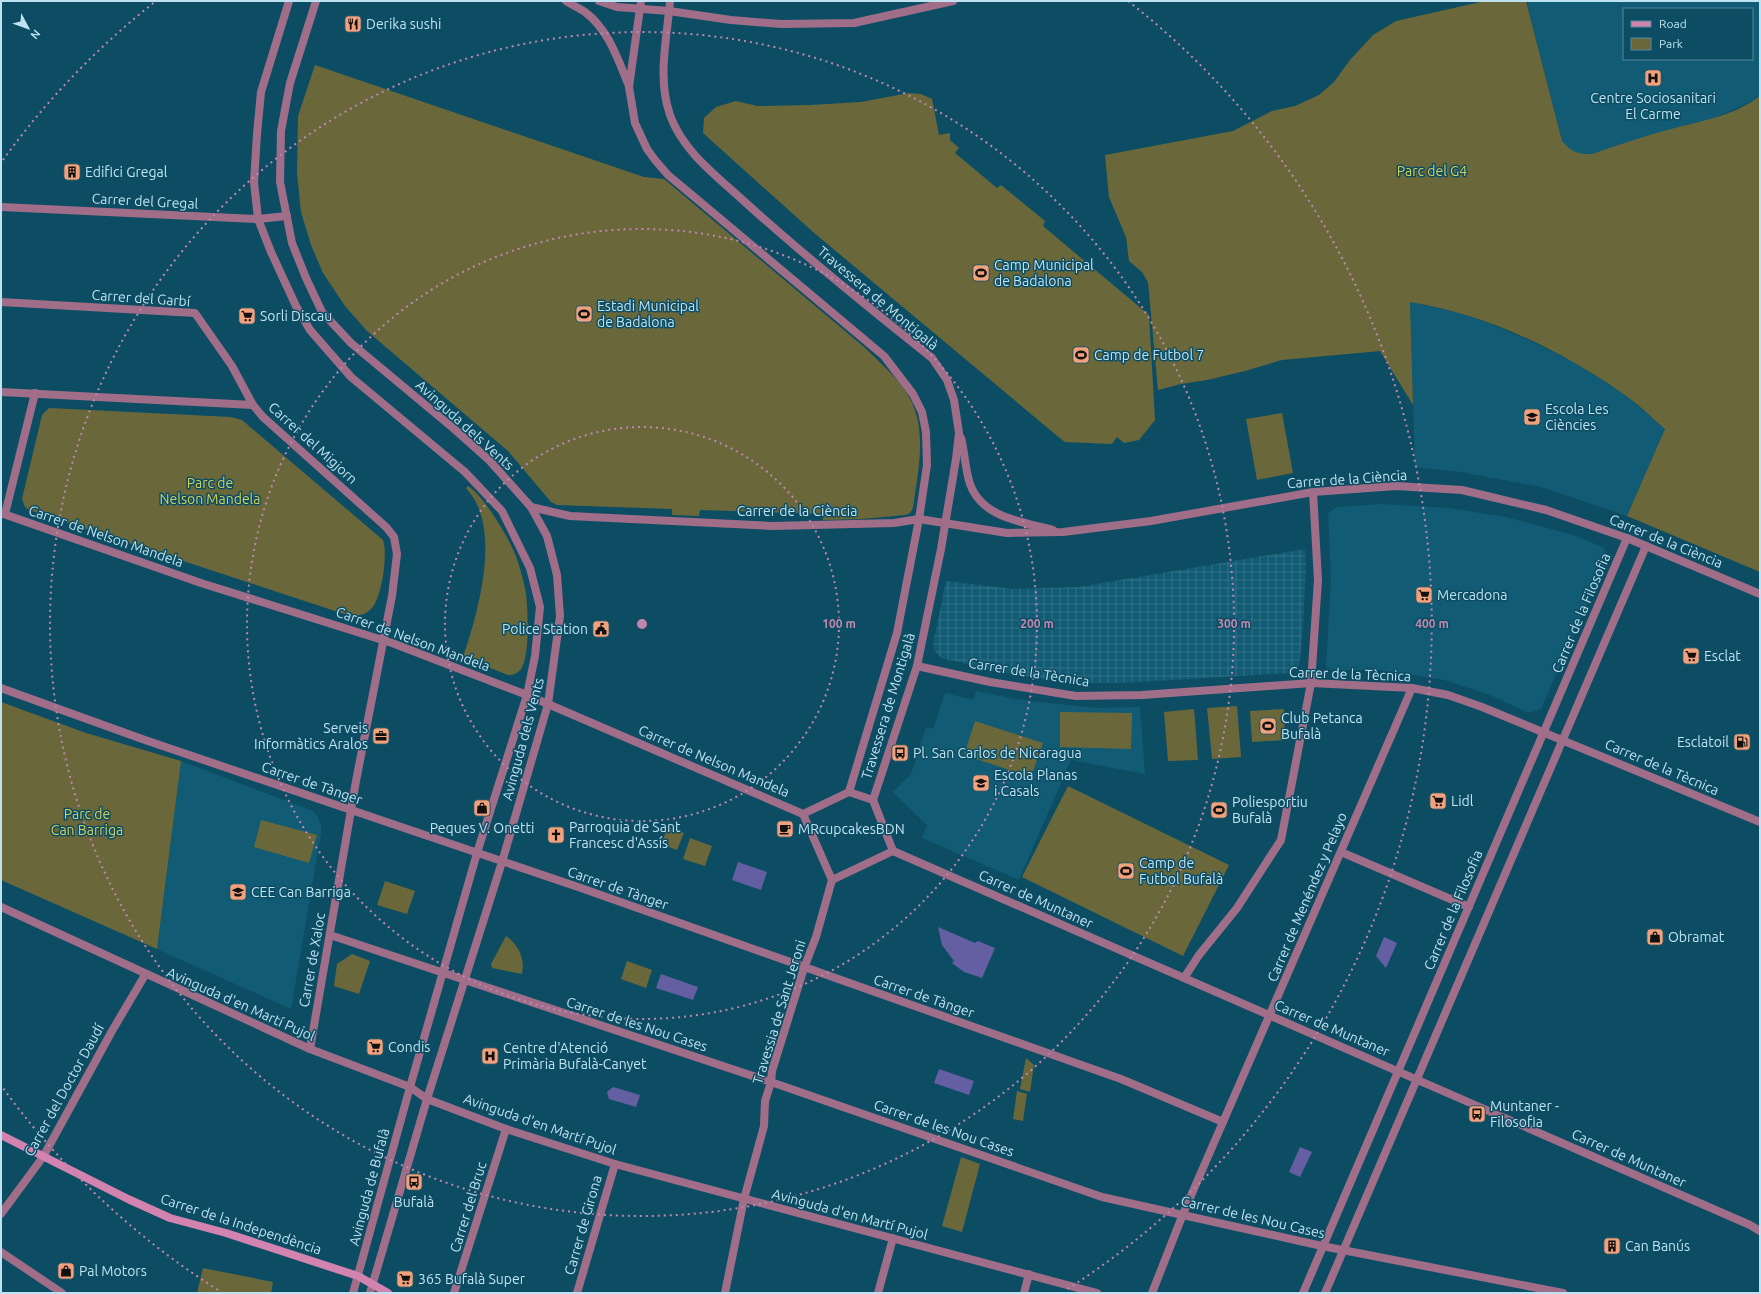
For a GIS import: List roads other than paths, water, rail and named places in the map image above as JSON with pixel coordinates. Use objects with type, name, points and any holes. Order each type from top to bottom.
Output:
[{"type":"street","name":"Avinguda dels Vents","points":[[289,1],[261,92],[257,134],[254,182],[258,219],[271,252],[296,306],[310,330],[350,377],[465,472],[502,511],[530,568],[540,608],[535,656],[527,695],[477,853],[410,1087]]},
{"type":"street","name":"Avinguda dels Vents","points":[[316,1],[290,83],[281,131],[280,182],[292,243],[300,264],[322,312],[351,344],[453,428],[489,460],[531,507],[547,536],[557,575],[560,616],[548,704],[466,980],[427,1099]]},
{"type":"street","points":[[566,1],[586,13],[604,32],[614,49],[629,87]]},
{"type":"street","points":[[599,1],[617,7],[669,11],[731,20],[781,24],[854,23],[952,1]]},
{"type":"street","name":"Travessera de Montigalà","points":[[641,1],[629,87],[635,122],[647,149],[668,175],[884,356],[913,394],[922,412],[926,432],[927,464],[919,518],[897,633],[849,792]]},
{"type":"street","name":"Travessera de Montigalà","points":[[670,1],[666,38],[664,85],[670,116],[684,142],[700,160],[774,228],[932,358],[948,380],[954,400],[959,433],[951,494],[941,549],[917,666],[873,800]]},
{"type":"street","name":"Carrer del Gregal","points":[[1,207],[258,219],[287,216]]},
{"type":"street","name":"Carrer del Garbí","points":[[1,302],[195,313],[232,366],[253,404]]},
{"type":"street","name":"Carrer del Migjorn","points":[[1,392],[253,404],[263,417],[386,527],[394,537],[397,554],[392,596],[384,640]]},
{"type":"street","name":"Carrer de Nelson Mandela","points":[[35,393],[3,513],[202,583],[384,640],[527,695],[803,814]]},
{"type":"street","name":"Carrer de la Ciència","points":[[959,433],[970,482],[977,498],[984,505],[999,514],[1063,532]]},
{"type":"street","name":"Carrer de la Ciència","points":[[531,507],[570,516],[773,526],[894,523],[919,518],[1007,533],[1063,532],[1151,521],[1313,492],[1396,486],[1462,490],[1546,510],[1627,538],[1760,594]]},
{"type":"street","points":[[1184,978],[1199,955],[1237,908],[1281,840],[1311,683],[1318,580],[1313,492]]},
{"type":"street","name":"Carrer de la Filosofia","points":[[1303,1293],[1627,538]]},
{"type":"street","points":[[1325,1293],[1646,546]]},
{"type":"street","name":"Carrer de Xaloc","points":[[310,1049],[351,810],[384,640]]},
{"type":"street","name":"Carrer de la Tècnica","points":[[917,666],[990,682],[1076,696],[1142,695],[1311,683],[1412,688],[1448,695],[1482,707],[1760,822]]},
{"type":"street","name":"Carrer de Tànger","points":[[1,688],[145,740],[477,853],[1121,1079],[1223,1122]]},
{"type":"street","name":"Carrer de Menéndez y Pelayo","points":[[1152,1293],[1223,1122],[1412,688]]},
{"type":"street","points":[[849,792],[873,800],[893,851],[832,880],[803,814],[849,792]]},
{"type":"street","name":"Carrer de Muntaner","points":[[893,851],[1399,1071],[1750,1225],[1760,1231]]},
{"type":"street","points":[[1340,852],[1469,907]]},
{"type":"street","name":"Travessia de Sant Jeroni","points":[[725,1293],[744,1199],[764,1126],[765,1101],[771,1082],[772,1071],[804,968],[816,937],[832,880]]},
{"type":"street","name":"Avinguda d'en Martí Pujol","points":[[1,907],[145,975],[310,1049],[410,1087],[427,1099],[506,1129],[615,1164],[1097,1293]]},
{"type":"street","name":"Carrer de les Nou Cases","points":[[330,935],[542,1007],[771,1082],[1102,1197],[1184,1214],[1322,1246],[1563,1293]]},
{"type":"street","name":"Carrer del Doctor Daudí","points":[[1,1214],[43,1157],[112,1031],[145,975]]},
{"type":"street","name":"Avinguda de Bufalà","points":[[353,1293],[410,1087]]},
{"type":"street","points":[[370,1293],[427,1099]]},
{"type":"street","name":"Carrer del Bruc","points":[[454,1293],[506,1129]]},
{"type":"street","name":"Carrer de la Independència","points":[[1,1135],[128,1199],[170,1218],[226,1233],[358,1276],[388,1293]]},
{"type":"street","name":"Carrer de Girona","points":[[577,1293],[615,1164]]},
{"type":"street","points":[[878,1293],[893,1238]]},
{"type":"street","points":[[1,1252],[62,1293]]},
{"type":"street","points":[[1024,1293],[1029,1274]]},
{"type":"place","name":"Derika sushi","points":[[353,24]]},
{"type":"place","name":"Centre Sociosanitari El Carme","points":[[1653,78]]},
{"type":"place","name":"Edifici Gregal","points":[[72,172]]},
{"type":"place","name":"Camp Municipal de Badalona","points":[[981,273]]},
{"type":"place","name":"Estadi Municipal de Badalona","points":[[584,314]]},
{"type":"place","name":"Sorli Discau","points":[[247,316]]},
{"type":"place","name":"Camp de Futbol 7","points":[[1081,355]]},
{"type":"place","name":"Escola Les Ciències","points":[[1532,417]]},
{"type":"place","name":"Mercadona","points":[[1424,595]]},
{"type":"place","name":"Police Station","points":[[601,629]]},
{"type":"place","name":"Esclat","points":[[1691,656]]},
{"type":"place","name":"Club Petanca Bufalà","points":[[1268,726]]},
{"type":"place","name":"Serveis Informàtics Aralos","points":[[381,736]]},
{"type":"place","name":"Esclatoil","points":[[1742,742]]},
{"type":"place","name":"Pl. San Carlos de Nicaragua","points":[[900,753]]},
{"type":"place","name":"Escola Planas i Casals","points":[[981,783]]},
{"type":"place","name":"Lidl","points":[[1438,801]]},
{"type":"place","name":"Peques V. Onetti","points":[[482,808]]},
{"type":"place","name":"Poliesportiu Bufalà","points":[[1219,810]]},
{"type":"place","name":"MRcupcakesBDN","points":[[785,829]]},
{"type":"place","name":"Parroquia de Sant Francesc d'Assís","points":[[556,835]]},
{"type":"place","name":"Camp de Futbol Bufalà","points":[[1126,871]]},
{"type":"place","name":"CEE Can Barriga","points":[[238,892]]},
{"type":"place","name":"Obramat","points":[[1655,937]]},
{"type":"place","name":"Condis","points":[[375,1047]]},
{"type":"place","name":"Centre d'Atenció Primària Bufalà-Canyet","points":[[490,1056]]},
{"type":"place","name":"Muntaner - Filosofia","points":[[1477,1114]]},
{"type":"place","name":"Bufalà","points":[[414,1182]]},
{"type":"place","name":"Can Banús","points":[[1612,1246]]},
{"type":"place","name":"Pal Motors","points":[[66,1271]]},
{"type":"place","name":"365 Bufalà Super","points":[[405,1279]]},
{"type":"park label","name":"Parc del G4","points":[[1432,171]]},
{"type":"park label","name":"Parc de Nelson Mandela","points":[[210,492]]},
{"type":"park label","name":"Parc de Can Barriga","points":[[87,822]]}]
